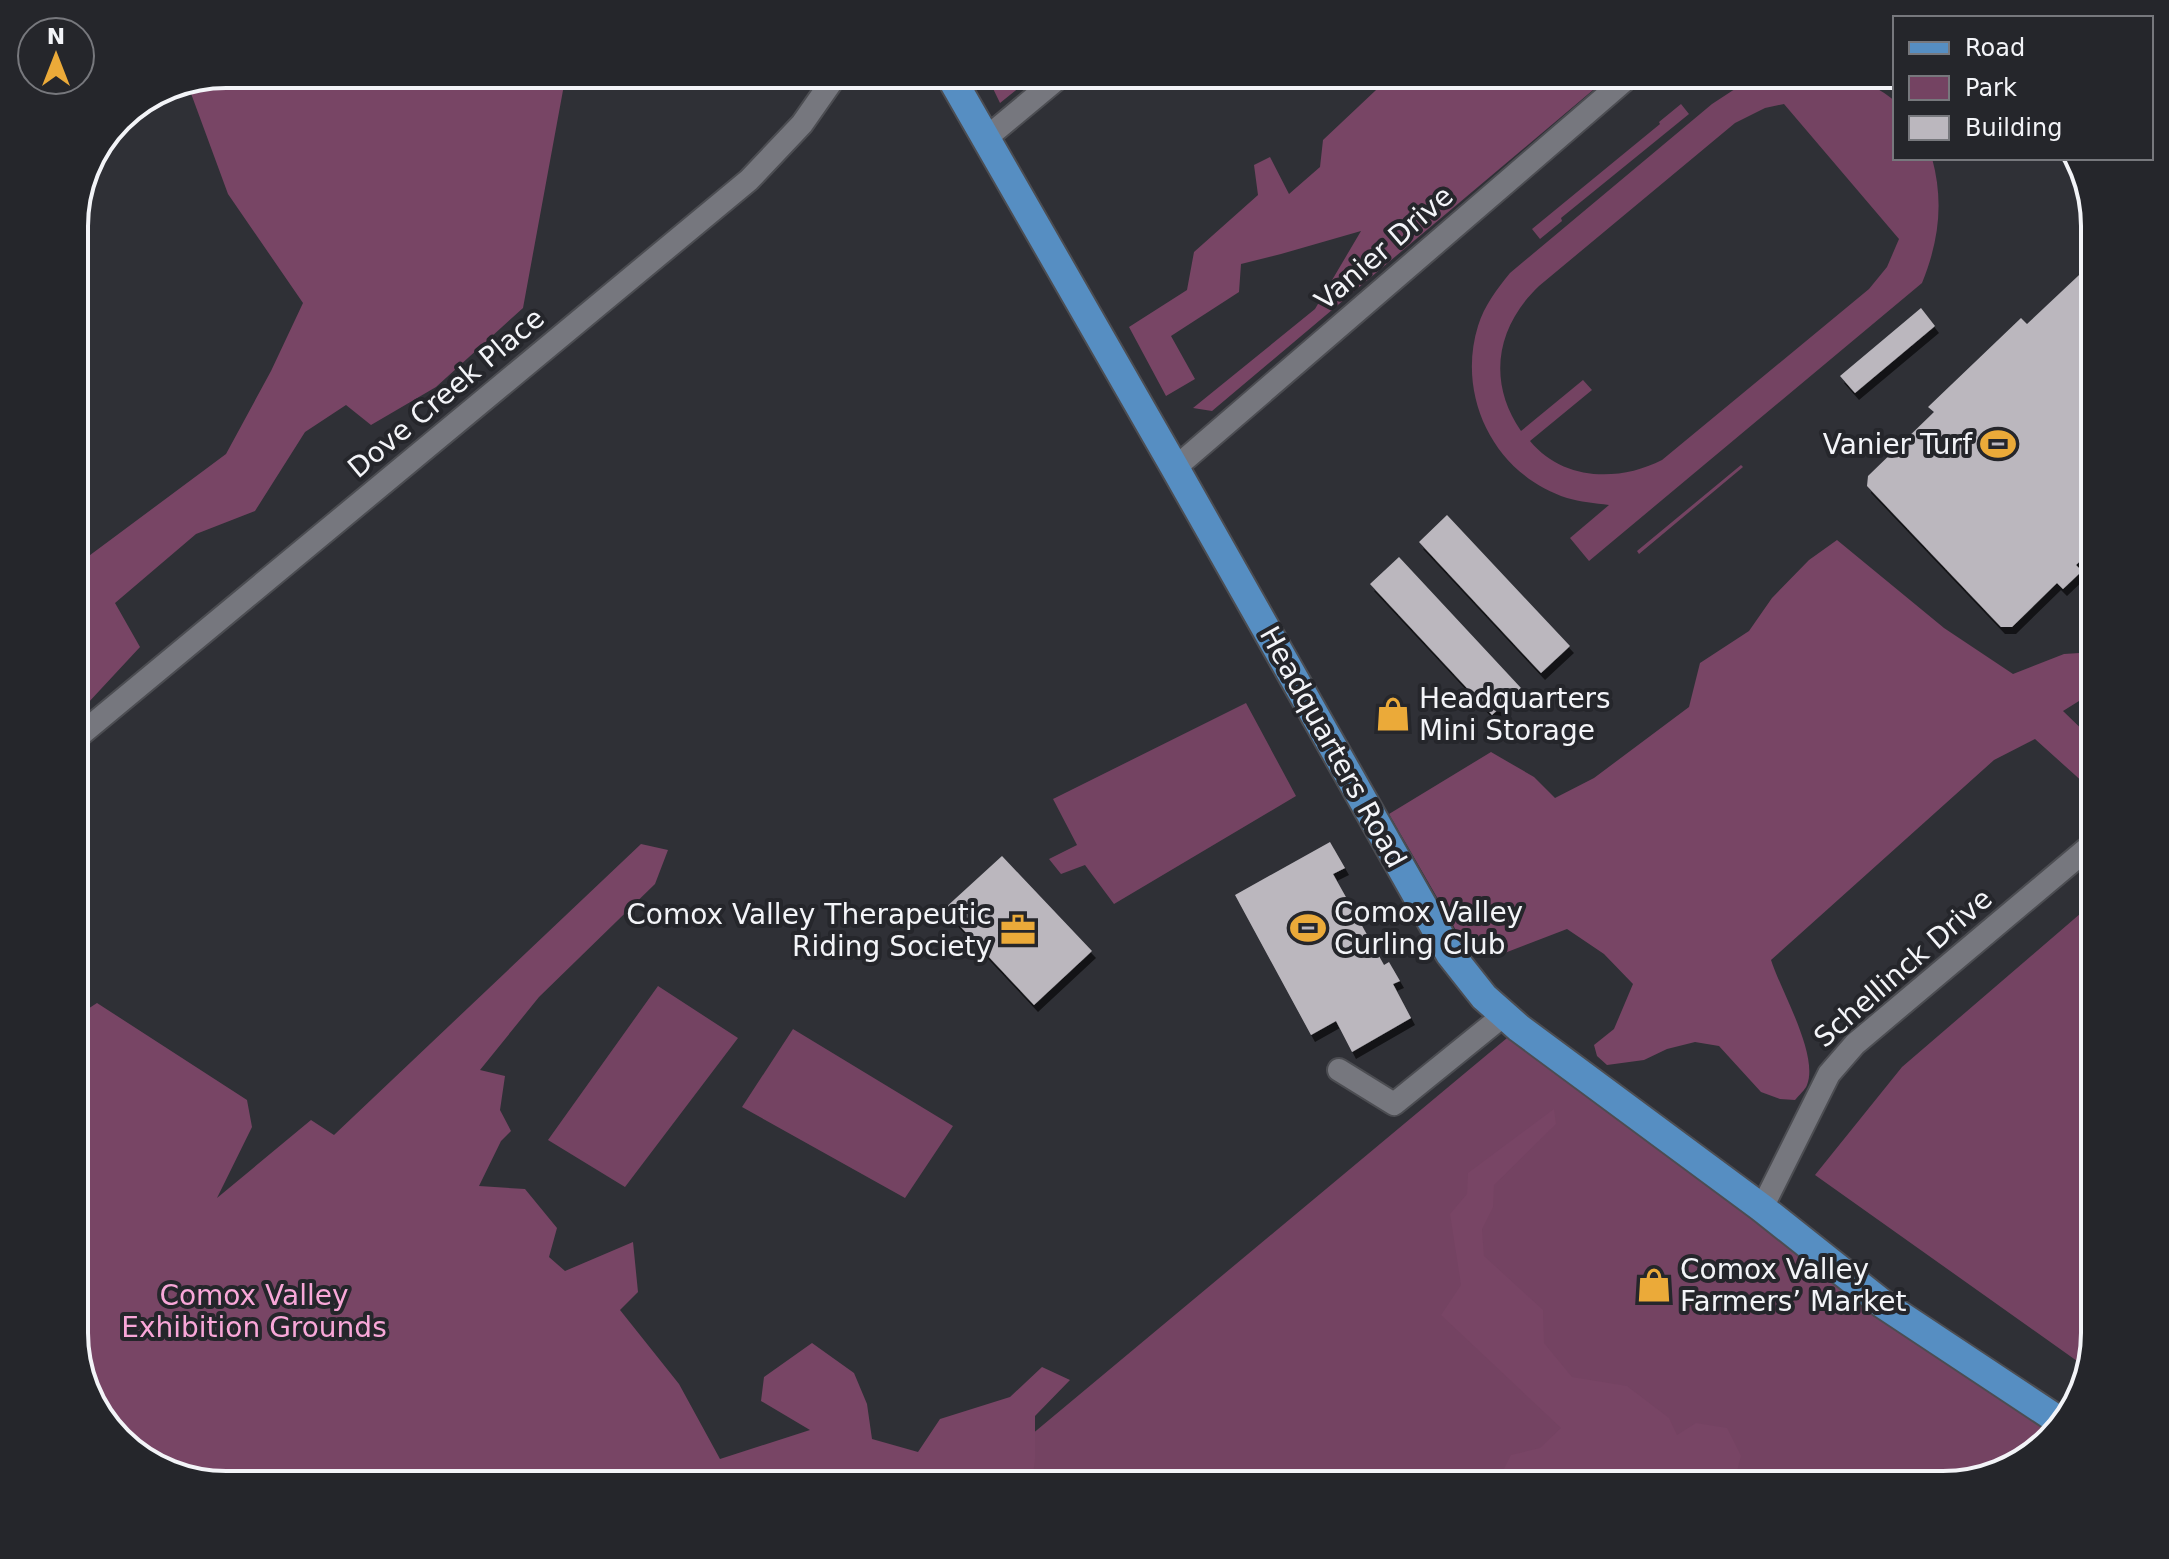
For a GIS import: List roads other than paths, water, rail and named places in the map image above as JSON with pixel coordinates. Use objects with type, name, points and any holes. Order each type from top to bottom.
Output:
[{"type":"main road","name":"Headquarters Road","points":[[957,88],[1450,954],[1484,997],[1883,1304],[2052,1416]]},
{"type":"street","name":"Dove Creek Place","points":[[88,728],[749,180],[802,124],[827,88]]},
{"type":"street","points":[[985,139],[1046,88]]},
{"type":"street","name":"Vanier Drive","points":[[1175,468],[1616,88]]},
{"type":"street","name":"Schellinck Drive","points":[[1762,1208],[1829,1074],[1855,1044],[2081,854]]},
{"type":"street","points":[[1339,1070],[1394,1104],[1504,1015]]},
{"type":"place","name":"Vanier Turf","points":[[1998,444]]},
{"type":"place","name":"Headquarters Mini Storage","points":[[1393,714]]},
{"type":"place","name":"Comox Valley Curling Club","points":[[1308,928]]},
{"type":"place","name":"Comox Valley Therapeutic Riding Society","points":[[1018,930]]},
{"type":"place","name":"Comox Valley Farmers’ Market","points":[[1654,1285]]},
{"type":"park label","name":"Comox Valley Exhibition Grounds","points":[[254,1311]]}]
